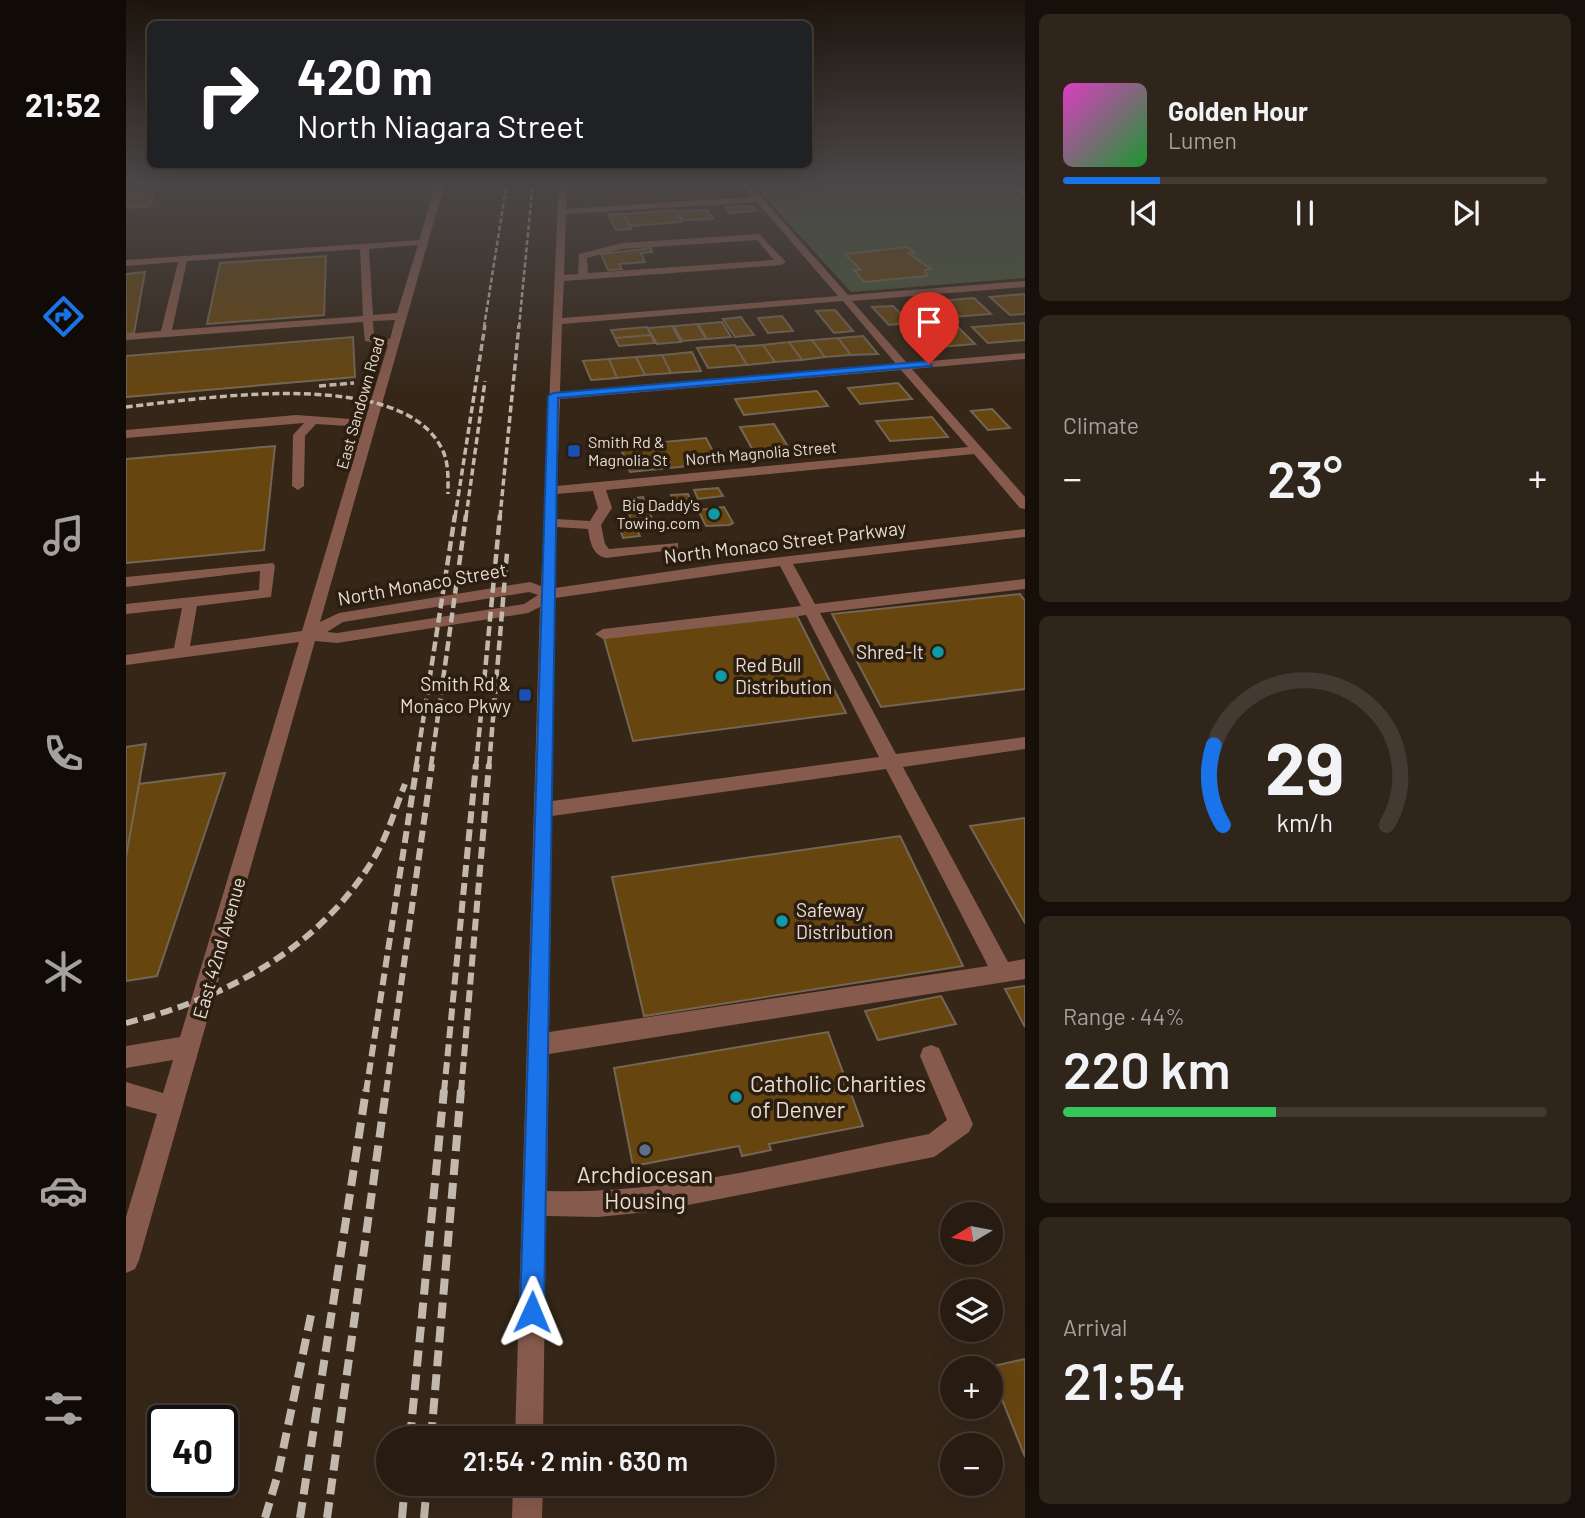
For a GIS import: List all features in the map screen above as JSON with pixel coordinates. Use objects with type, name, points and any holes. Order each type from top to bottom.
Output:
[{"type":"street","points":[[126,263],[283,252]]},
{"type":"street","points":[[364,252],[369,339],[394,343]]},
{"type":"street","name":"East Sandown Road","points":[[309,635],[420,252]]},
{"type":"street","points":[[529,1426],[550,594],[550,491],[561,252]]},
{"type":"street","points":[[583,276],[582,256],[599,252]]},
{"type":"street","points":[[560,278],[780,262],[771,252]]},
{"type":"street","points":[[805,252],[1025,505]]},
{"type":"street","points":[[166,334],[183,259]]},
{"type":"street","points":[[559,321],[1025,284]]},
{"type":"street","points":[[126,338],[402,316]]},
{"type":"street","points":[[553,396],[1025,356]]},
{"type":"street","points":[[126,434],[296,419],[370,424]]},
{"type":"street","points":[[298,486],[299,435],[313,420]]},
{"type":"street","name":"North Magnolia Street","points":[[550,491],[976,450]]},
{"type":"street","points":[[598,486],[605,508],[594,524],[598,545],[606,554],[673,546]]},
{"type":"street","points":[[550,523],[594,524]]},
{"type":"street","name":"North Monaco Street Parkway","points":[[550,594],[784,560],[1025,533]]},
{"type":"street","points":[[640,550],[650,579]]},
{"type":"street","points":[[538,1045],[1014,971],[891,762],[784,560]]},
{"type":"street","points":[[126,582],[268,566],[266,594],[126,609]]},
{"type":"street","points":[[603,634],[1025,584]]},
{"type":"street","name":"North Monaco Street","points":[[126,660],[309,635],[337,638],[528,608],[550,594]]},
{"type":"street","points":[[180,653],[190,603]]},
{"type":"street","name":"East 42nd Avenue","points":[[126,1259],[309,635]]},
{"type":"street","points":[[544,810],[1025,743]]},
{"type":"street","points":[[126,1057],[190,1046]]},
{"type":"street","points":[[535,1203],[598,1205],[657,1199],[934,1145],[961,1124],[931,1056]]},
{"type":"street","points":[[126,1094],[172,1107]]},
{"type":"street","points":[[527,1518],[528,1496]]},
{"type":"green space","points":[[814,252],[1025,252],[1025,278],[851,292]]},
{"type":"building","points":[[652,252],[641,253],[645,262],[619,264],[622,269],[608,270],[601,254]]},
{"type":"building","points":[[914,252],[908,253],[931,269],[925,270],[927,276],[864,282],[854,270],[861,270],[845,254]]},
{"type":"building","points":[[326,256],[324,315],[207,324],[220,263]]},
{"type":"building","points":[[145,272],[134,333],[126,334],[126,274]]},
{"type":"building","points":[[1025,294],[1025,314],[1010,315],[990,297]]},
{"type":"building","points":[[974,298],[991,314],[940,318],[924,302]]},
{"type":"building","points":[[893,306],[910,323],[889,325],[872,307]]},
{"type":"building","points":[[835,310],[853,331],[834,333],[816,311]]},
{"type":"building","points":[[782,316],[793,331],[768,333],[758,318]]},
{"type":"building","points":[[741,317],[754,335],[735,337],[723,319]]},
{"type":"building","points":[[722,322],[731,337],[707,339],[698,324]]},
{"type":"building","points":[[1025,323],[1025,340],[988,343],[972,327]]},
{"type":"building","points":[[697,324],[706,339],[682,341],[674,326]]},
{"type":"building","points":[[672,326],[681,342],[657,344],[648,328]]},
{"type":"building","points":[[647,327],[651,335],[615,338],[611,330]]},
{"type":"building","points":[[958,327],[975,344],[916,349],[901,331]]},
{"type":"building","points":[[651,335],[655,343],[619,346],[615,338]]},
{"type":"building","points":[[863,336],[878,354],[851,355],[838,338]]},
{"type":"building","points":[[353,337],[355,377],[126,397],[126,356]]},
{"type":"building","points":[[838,338],[851,355],[825,357],[812,340]]},
{"type":"building","points":[[812,340],[825,357],[802,360],[789,342]]},
{"type":"building","points":[[789,342],[802,360],[775,362],[763,345]]},
{"type":"building","points":[[735,345],[747,365],[708,368],[697,348]]},
{"type":"building","points":[[763,345],[775,362],[747,365],[736,347]]},
{"type":"building","points":[[692,352],[701,371],[671,373],[662,355]]},
{"type":"building","points":[[662,355],[671,373],[645,375],[636,357]]},
{"type":"building","points":[[636,357],[645,375],[617,378],[609,359]]},
{"type":"building","points":[[609,359],[617,378],[591,380],[583,361]]},
{"type":"building","points":[[898,383],[912,399],[860,404],[848,388]]},
{"type":"building","points":[[817,391],[828,406],[744,415],[735,399]]},
{"type":"building","points":[[992,409],[1010,428],[988,430],[971,411]]},
{"type":"building","points":[[932,417],[948,437],[890,441],[876,421]]},
{"type":"building","points":[[774,424],[790,450],[755,454],[740,427]]},
{"type":"building","points":[[706,438],[719,463],[630,472],[620,446]]},
{"type":"building","points":[[275,446],[264,550],[126,563],[126,459]]},
{"type":"building","points":[[718,488],[723,496],[698,499],[694,490]]},
{"type":"building","points":[[688,494],[693,505],[676,507],[671,495]]},
{"type":"building","points":[[643,497],[656,528],[637,530],[640,536],[623,538],[617,521],[631,520],[624,499]]},
{"type":"building","name":"Big Daddy's Towing.com","points":[[724,507],[733,523],[729,525],[706,526],[698,510]]},
{"type":"building","name":"Shred-It","points":[[1020,594],[1025,601],[1025,689],[881,707],[832,614]]},
{"type":"building","name":"Red Bull Distribution","points":[[797,616],[846,713],[633,741],[604,638]]},
{"type":"building","points":[[146,744],[139,784],[126,857],[126,747]]},
{"type":"building","points":[[225,773],[157,976],[126,981],[126,857],[139,784]]},
{"type":"building","points":[[1025,818],[1025,923],[970,826]]},
{"type":"building","name":"Safeway Distribution","points":[[900,836],[963,966],[644,1016],[612,877]]},
{"type":"building","points":[[1025,986],[1025,1027],[1005,989]]},
{"type":"building","points":[[941,996],[956,1024],[878,1040],[865,1011]]},
{"type":"building","name":"Catholic Charities of Denver","points":[[828,1032],[863,1126],[769,1144],[771,1150],[742,1156],[739,1146],[633,1166],[614,1068]]},
{"type":"building","points":[[1025,1359],[1025,1457],[1003,1402],[1003,1364]]},
{"type":"railway","points":[[484,327],[496,252]]},
{"type":"railway","points":[[519,327],[526,252]]},
{"type":"railway","points":[[455,517],[485,325]]},
{"type":"railway","points":[[500,517],[519,325]]},
{"type":"railway","points":[[466,517],[485,381]]},
{"type":"railway","points":[[319,386],[354,383]]},
{"type":"railway","points":[[126,407],[200,398],[295,394],[342,397],[384,405],[418,422],[441,447],[447,464],[448,494]]},
{"type":"railway","points":[[416,766],[455,515]]},
{"type":"railway","points":[[431,766],[466,515]]},
{"type":"railway","points":[[476,766],[500,515]]},
{"type":"railway","points":[[489,766],[507,553]]},
{"type":"railway","points":[[366,1092],[417,764]]},
{"type":"railway","points":[[386,1092],[432,764]]},
{"type":"railway","points":[[444,1092],[476,764]]},
{"type":"railway","points":[[461,1092],[489,764]]},
{"type":"railway","points":[[126,1023],[163,1012],[234,984],[298,944],[326,919],[352,890],[374,858],[405,784]]},
{"type":"railway","points":[[300,1518],[366,1090]]},
{"type":"railway","points":[[327,1518],[386,1090]]},
{"type":"railway","points":[[411,1426],[444,1090]]},
{"type":"railway","points":[[432,1426],[461,1090]]},
{"type":"railway","points":[[265,1518],[278,1474],[311,1315]]},
{"type":"railway","points":[[402,1518],[404,1496]]},
{"type":"railway","points":[[424,1518],[426,1496]]},
{"type":"place","name":"Smith Rd & Magnolia St","points":[[574,451]]},
{"type":"place","name":"Big Daddy's Towing.com","points":[[714,514]]},
{"type":"place","name":"Shred-It","points":[[938,652]]},
{"type":"place","name":"Red Bull Distribution","points":[[721,676]]},
{"type":"place","name":"Smith Rd & Monaco Pkwy","points":[[525,695]]},
{"type":"place","name":"Safeway Distribution","points":[[782,921]]},
{"type":"place","name":"Catholic Charities of Denver","points":[[736,1097]]},
{"type":"place","name":"Archdiocesan Housing","points":[[645,1150]]},
{"type":"route","points":[[532,1312],[553,396],[929,364]]}]
